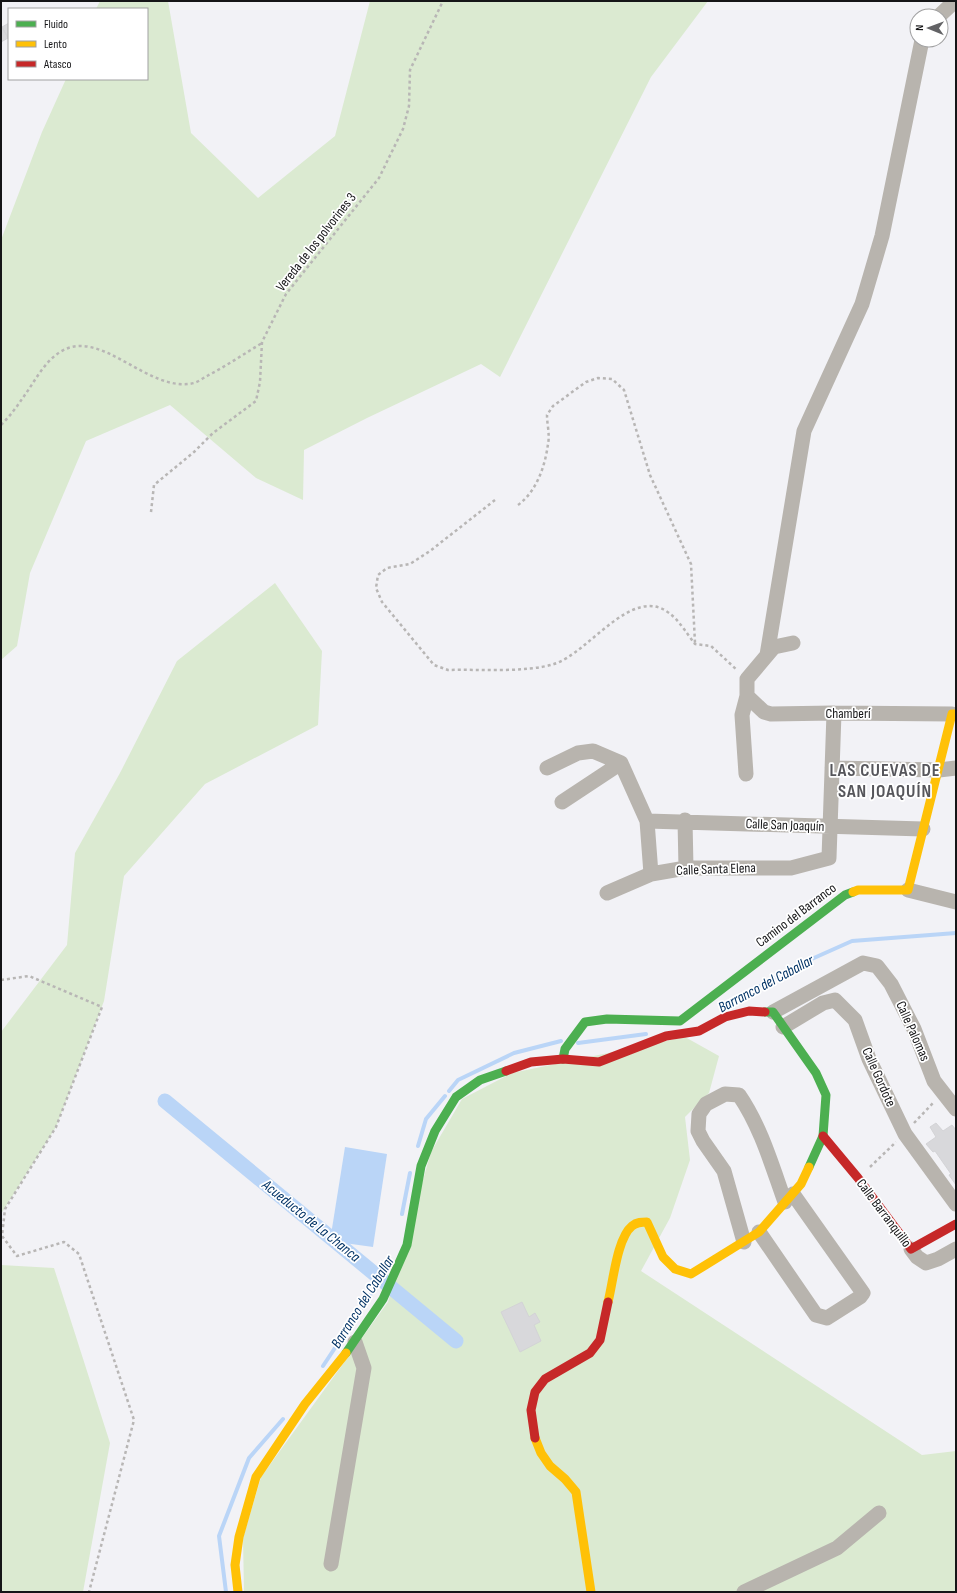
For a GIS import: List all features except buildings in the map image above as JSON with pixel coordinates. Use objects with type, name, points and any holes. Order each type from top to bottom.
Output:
[{"type":"street","points":[[948,8],[955,1]]},
{"type":"street","points":[[767,655],[804,431],[862,304],[882,236],[920,48]]},
{"type":"street","points":[[746,774],[742,715],[747,696],[747,679],[774,647],[793,644]]},
{"type":"street","name":"Chamberí","points":[[747,696],[764,712],[771,714],[954,714]]},
{"type":"street","points":[[830,826],[834,713]]},
{"type":"street","points":[[954,714],[908,890],[956,902]]},
{"type":"street","points":[[547,768],[578,754],[593,751],[621,762],[647,820],[651,874]]},
{"type":"street","points":[[562,802],[621,762]]},
{"type":"street","points":[[832,768],[939,770],[956,768]]},
{"type":"street","name":"Calle San Joaquín","points":[[647,820],[685,820],[923,829]]},
{"type":"street","points":[[685,820],[686,868]]},
{"type":"street","name":"Calle Santa Elena","points":[[607,893],[651,874],[686,868],[791,868],[829,858],[830,826]]},
{"type":"street","name":"Camino del Barranco","points":[[563,1059],[565,1049],[576,1032],[585,1022],[607,1019],[680,1021],[845,895],[858,890],[908,890]]},
{"type":"street","name":"Calle Palomas","points":[[773,1012],[863,963],[877,966],[891,984],[914,1028],[934,1081],[956,1109]]},
{"type":"street","name":"Calle Gordote","points":[[783,1027],[824,1002],[835,1000],[855,1020],[869,1059],[905,1134],[956,1204]]},
{"type":"street","points":[[238,1592],[236,1565],[238,1536],[256,1477],[305,1404],[355,1342],[383,1299],[408,1245],[421,1166],[435,1131],[456,1097],[480,1080],[531,1062],[563,1059],[599,1062],[666,1036],[699,1031],[725,1017],[749,1011],[773,1012],[799,1046],[816,1073],[826,1095],[823,1136],[800,1184],[759,1232],[692,1274],[675,1269],[663,1257],[647,1222],[638,1221],[631,1226],[623,1238],[600,1340],[590,1353],[545,1380],[535,1392],[531,1410],[533,1433],[541,1453],[550,1466],[565,1479],[576,1492],[592,1592]]},
{"type":"street","points":[[744,1242],[724,1171],[702,1141],[698,1130],[699,1114],[706,1104],[725,1094],[739,1095],[766,1147],[789,1198],[863,1293],[860,1297],[827,1318],[816,1315],[759,1232]]},
{"type":"street","name":"Calle Barranquillo","points":[[823,1136],[858,1178],[917,1257],[926,1262],[938,1259],[956,1249]]},
{"type":"street","points":[[911,1249],[956,1224]]},
{"type":"street","points":[[332,1564],[364,1368],[355,1342]]},
{"type":"street","points":[[744,1592],[837,1548],[880,1513]]},
{"type":"path","name":"Vereda de los polvorines 3","points":[[151,512],[154,485],[194,452],[213,433],[256,401],[260,382],[262,342],[286,294],[379,178],[404,129],[409,106],[410,70],[443,1]]},
{"type":"path","points":[[1,425],[21,401],[49,360],[62,351],[79,346],[94,346],[170,384],[194,383],[221,369],[262,342]]},
{"type":"path","points":[[518,505],[526,499],[539,480],[549,443],[547,415],[553,406],[586,382],[598,378],[612,379],[624,390],[650,475],[691,564],[695,644]]},
{"type":"path","points":[[495,500],[430,551],[410,564],[387,568],[378,575],[376,588],[382,602],[434,665],[448,670],[535,668],[556,664],[576,653],[618,617],[645,606],[658,607],[670,613],[695,644],[711,646],[747,679]]},
{"type":"path","points":[[1,980],[29,976],[102,1007],[56,1127],[5,1208],[2,1236],[17,1256],[64,1242],[79,1254],[134,1420],[89,1592]]},
{"type":"green space","points":[[100,1],[168,1],[191,133],[258,198],[335,136],[370,1],[708,1],[651,77],[500,377],[481,364],[367,418],[304,450],[303,500],[256,478],[170,405],[86,441],[30,573],[17,646],[1,660],[1,240],[42,132],[66,80],[148,80],[148,8],[96,8]]},
{"type":"green space","points":[[275,583],[322,651],[318,725],[205,784],[124,876],[104,1001],[56,1127],[1,1214],[1,1032],[67,945],[75,853],[120,773],[177,661]]},
{"type":"green space","points":[[685,1037],[719,1056],[709,1093],[685,1117],[690,1160],[670,1218],[641,1271],[922,1455],[956,1451],[956,1592],[244,1592],[243,1538],[261,1477],[388,1302],[431,1152],[462,1099],[512,1073]]},
{"type":"green space","points":[[1,1265],[54,1268],[110,1443],[83,1592],[1,1592]]},
{"type":"water","points":[[345,1147],[387,1154],[373,1247],[330,1241]]},
{"type":"waterway","name":"Barranco del Caballar","points":[[722,1008],[796,966],[852,941],[956,933]]},
{"type":"waterway","name":"Barranco del Caballar","points":[[578,1043],[646,1034]]},
{"type":"waterway","name":"Barranco del Caballar","points":[[449,1091],[458,1080],[514,1053],[561,1041]]},
{"type":"waterway","name":"Barranco del Caballar","points":[[418,1146],[426,1119],[445,1096]]},
{"type":"waterway","name":"Acueducto de La Chanca","points":[[165,1101],[456,1341]]},
{"type":"waterway","name":"Barranco del Caballar","points":[[402,1214],[410,1173]]},
{"type":"waterway","name":"Barranco del Caballar","points":[[323,1366],[370,1295],[389,1262]]},
{"type":"waterway","name":"Barranco del Caballar","points":[[226,1592],[219,1536],[249,1458],[283,1419]]},
{"type":"traffic: fast","points":[[563,1059],[565,1049],[585,1022],[607,1019],[680,1021],[845,895],[853,892]]},
{"type":"traffic: fast","points":[[765,1012],[773,1012],[816,1073],[826,1095],[823,1136],[809,1167]]},
{"type":"traffic: fast","points":[[346,1353],[383,1299],[407,1245],[421,1166],[435,1131],[456,1097],[480,1080],[506,1071]]},
{"type":"traffic: slow","points":[[853,892],[858,890],[908,890],[952,714],[956,714]]},
{"type":"traffic: slow","points":[[608,1302],[619,1250],[627,1232],[632,1226],[640,1222],[647,1222],[663,1257],[675,1269],[691,1274],[759,1232],[801,1184],[809,1167]]},
{"type":"traffic: slow","points":[[238,1592],[235,1565],[239,1537],[256,1477],[305,1404],[346,1353]]},
{"type":"traffic: slow","points":[[535,1438],[541,1453],[550,1466],[565,1479],[576,1492],[591,1592]]},
{"type":"traffic: jam","points":[[506,1071],[531,1062],[563,1059],[599,1062],[666,1036],[699,1031],[725,1017],[749,1011],[765,1012]]},
{"type":"traffic: jam","points":[[823,1136],[858,1178],[911,1249],[956,1224]]},
{"type":"traffic: jam","points":[[535,1438],[531,1410],[535,1392],[545,1379],[590,1353],[600,1340],[608,1302]]},
{"type":"district","name":"LAS CUEVAS DE SAN JOAQUÍN","points":[[885,780]]}]
